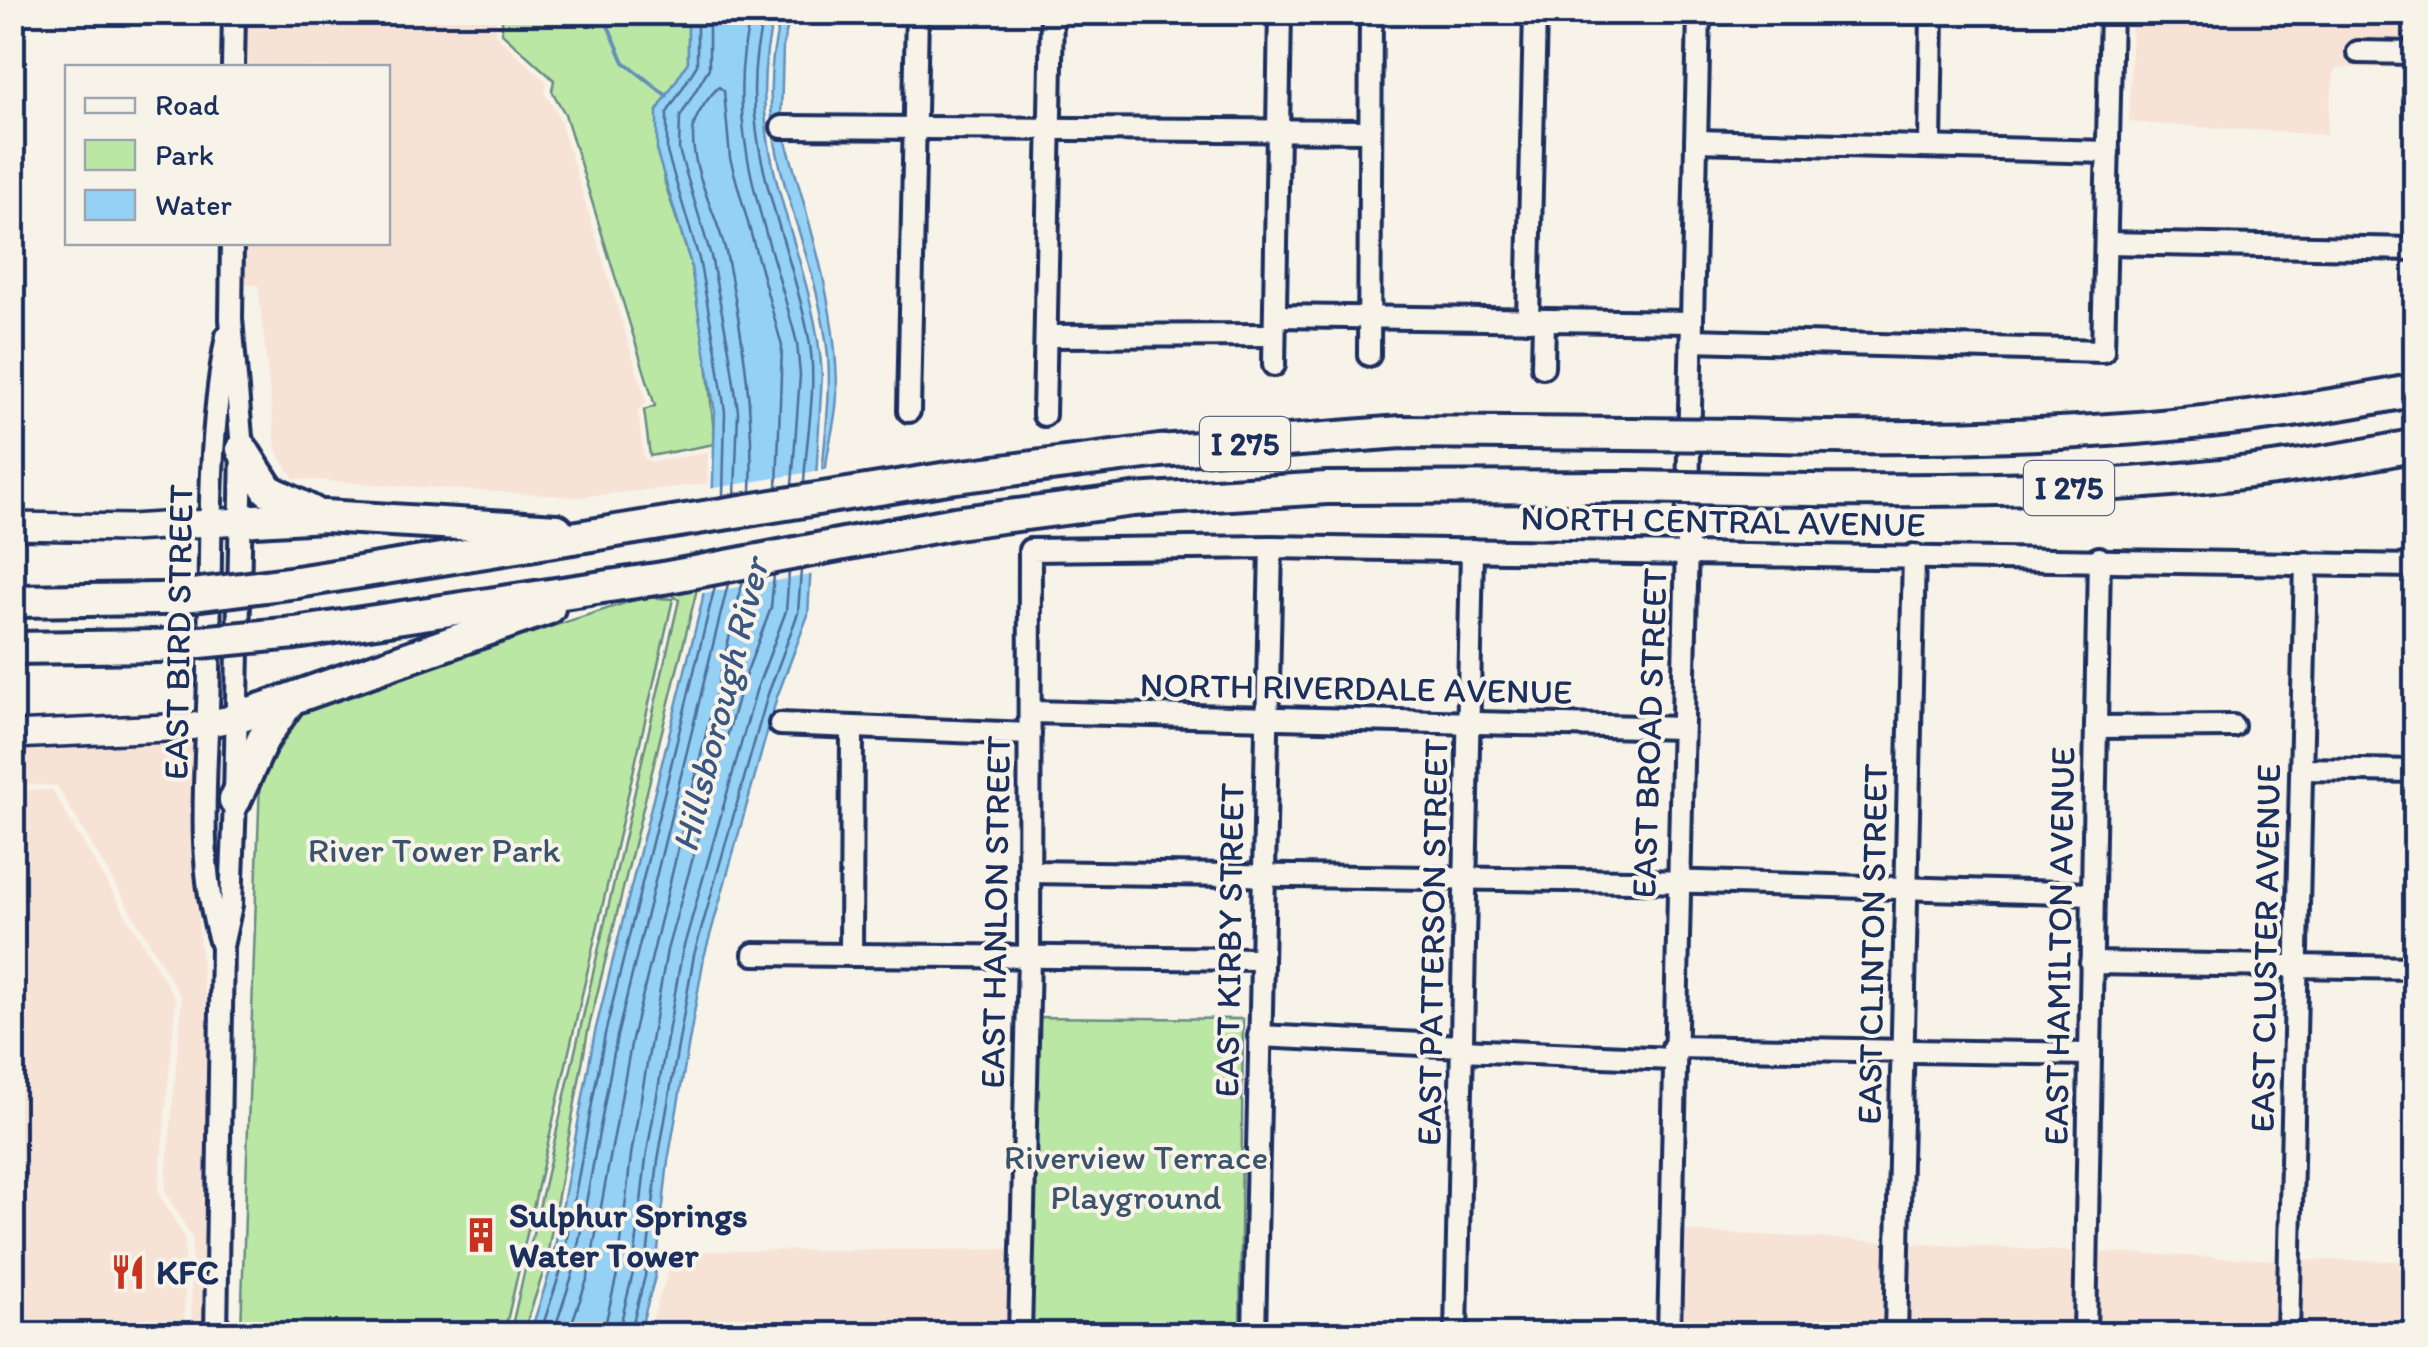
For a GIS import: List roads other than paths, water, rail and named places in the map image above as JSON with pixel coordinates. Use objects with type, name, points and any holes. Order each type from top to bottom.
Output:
[{"type":"highway","points":[[2371,399],[2416,380]]},
{"type":"highway","name":"I 275","points":[[12,600],[161,598],[297,582],[863,492],[1160,451],[1400,432],[1860,439],[2079,435],[2252,418],[2416,390]]},
{"type":"highway","name":"I 275","points":[[12,648],[158,646],[295,633],[664,578],[973,520],[1228,491],[1470,484],[2061,489],[2234,474],[2409,447]]},
{"type":"highway","points":[[242,449],[268,490],[324,516]]},
{"type":"highway","points":[[226,522],[324,516],[615,534]]},
{"type":"highway","points":[[222,721],[288,703],[604,588]]},
{"type":"highway","points":[[235,800],[263,739],[288,703]]},
{"type":"main road","points":[[12,526],[131,528],[226,522]]},
{"type":"main road","points":[[12,735],[222,721]]},
{"type":"street","points":[[233,65],[234,12]]},
{"type":"street","points":[[909,412],[912,127],[918,12]]},
{"type":"street","points":[[1044,415],[1052,12]]},
{"type":"street","points":[[1274,364],[1280,12]]},
{"type":"street","points":[[1369,355],[1372,12]]},
{"type":"street","points":[[1535,12],[1536,320],[1543,367]]},
{"type":"street","name":"EAST BROAD STREET","points":[[1669,1334],[1699,12]]},
{"type":"street","points":[[1930,146],[1932,12]]},
{"type":"street","points":[[1046,336],[1369,319],[1536,320],[2104,351],[2111,12]]},
{"type":"street","points":[[2358,52],[2416,53]]},
{"type":"street","points":[[782,127],[1369,131]]},
{"type":"street","points":[[1696,141],[2108,152]]},
{"type":"street","points":[[2106,243],[2416,249]]},
{"type":"street","name":"EAST BIRD STREET","points":[[222,946],[208,903],[222,721],[226,522],[215,425],[230,319],[232,245]]},
{"type":"street","name":"EAST BIRD STREET","points":[[226,522],[242,449],[230,319]]},
{"type":"street","name":"NORTH CENTRAL AVENUE","points":[[1030,550],[1271,547],[2416,566]]},
{"type":"street","name":"EAST KIRBY STREET","points":[[1254,1334],[1271,547]]},
{"type":"street","name":"EAST HANLON STREET","points":[[1020,1334],[1029,957],[1030,550]]},
{"type":"street","name":"EAST PATTERSON STREET","points":[[1456,1334],[1472,550]]},
{"type":"street","name":"EAST CLINTON STREET","points":[[1896,1334],[1914,555]]},
{"type":"street","name":"EAST HAMILTON AVENUE","points":[[2085,1334],[2099,558]]},
{"type":"street","name":"EAST CLUSTER AVENUE","points":[[2288,1334],[2306,564]]},
{"type":"street","name":"NORTH RIVERDALE AVENUE","points":[[780,724],[852,729],[1267,719],[1682,728]]},
{"type":"street","name":"EAST BIRD STREET","points":[[216,1334],[222,946],[231,905],[235,800],[222,721]]},
{"type":"street","points":[[2096,726],[2233,726]]},
{"type":"street","points":[[851,955],[852,729]]},
{"type":"street","points":[[2302,769],[2416,771]]},
{"type":"street","points":[[1029,872],[1678,881],[2093,894]]},
{"type":"street","points":[[754,954],[1261,959]]},
{"type":"street","points":[[2091,963],[2416,968]]},
{"type":"street","points":[[1259,1036],[1462,1048],[1673,1053],[2089,1054]]},
{"type":"water","name":"Hillsborough River","points":[[688,13],[775,13],[765,62],[770,153],[816,328],[822,375],[808,615],[777,697],[704,957],[668,1161],[655,1277],[639,1334],[530,1334],[551,1268],[595,1032],[702,602],[711,547],[715,412],[690,261],[657,153],[657,111],[688,62]]},
{"type":"water","points":[[782,13],[791,13],[783,45],[781,120],[774,121],[774,132],[773,59]]},
{"type":"water","points":[[774,133],[784,134],[820,262],[832,327],[837,392],[826,492],[821,493],[828,397],[826,340]]},
{"type":"waterway","points":[[602,12],[624,62],[667,96]]},
{"type":"place","name":"Sulphur Springs Water Tower","points":[[481,1235]]},
{"type":"place","name":"KFC","points":[[128,1272]]},
{"type":"park label","name":"River Tower Park","points":[[434,850]]},
{"type":"park label","name":"Riverview Terrace Playground","points":[[1136,1177]]}]
